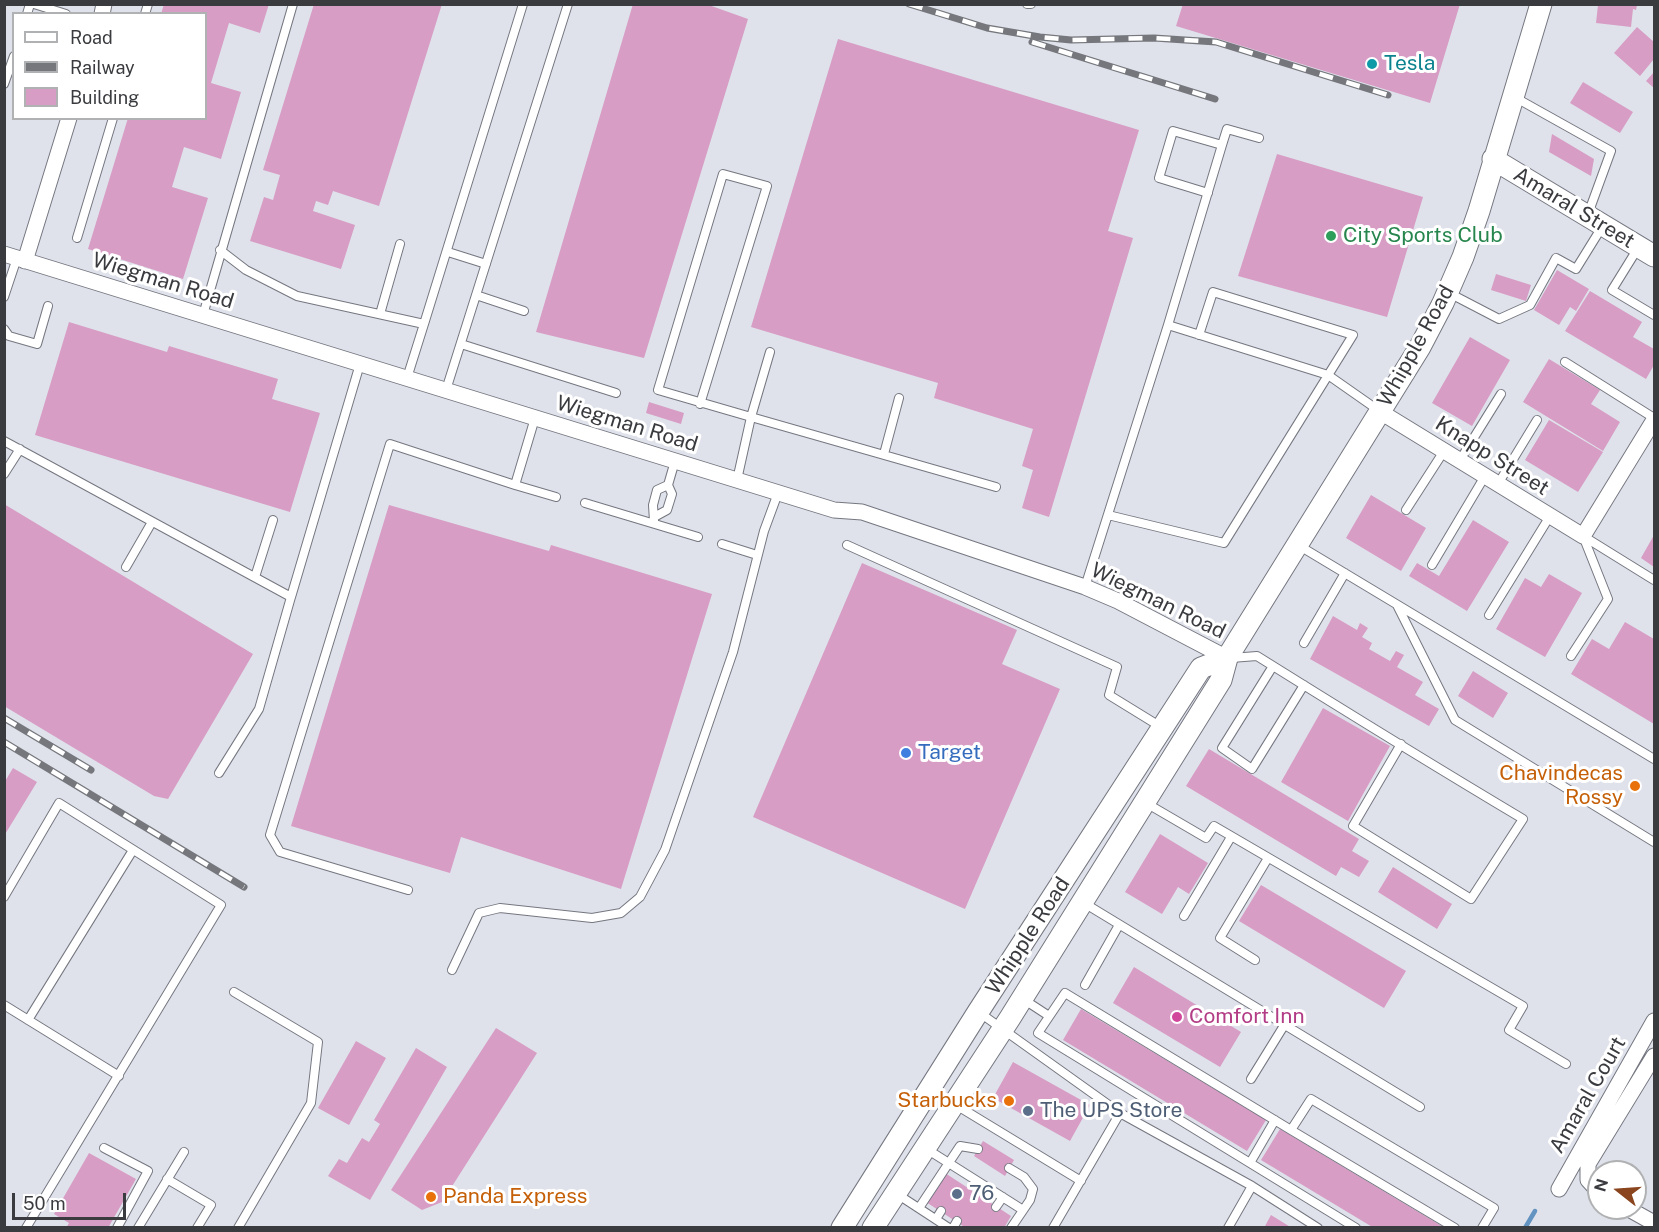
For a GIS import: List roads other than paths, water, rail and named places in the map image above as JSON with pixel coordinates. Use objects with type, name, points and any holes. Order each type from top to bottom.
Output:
[{"type":"main road","name":"Whipple Road","points":[[873,1227],[1003,1028],[1221,680],[1227,658],[1420,347],[1463,257],[1541,4]]},
{"type":"main road","name":"Amaral Street","points":[[1493,159],[1647,251]]},
{"type":"main road","name":"Whipple Road","points":[[842,1227],[1201,668],[1227,658]]},
{"type":"street","points":[[16,258],[68,120]]},
{"type":"street","name":"Wiegman Road","points":[[16,258],[834,510],[862,512],[1085,587],[1118,601],[1227,658]]},
{"type":"street","name":"Knapp Street","points":[[1379,411],[1584,536]]},
{"type":"street","points":[[1584,536],[1654,419]]},
{"type":"street","name":"Amaral Court","points":[[1558,1189],[1654,1021]]},
{"type":"street","points":[[1591,1160],[1648,1081],[1654,1056]]},
{"type":"lane","points":[[32,4],[59,12]]},
{"type":"lane","points":[[203,315],[293,4]]},
{"type":"lane","points":[[407,378],[448,252],[523,4]]},
{"type":"lane","points":[[446,390],[568,4]]},
{"type":"lane","points":[[4,84],[12,62]]},
{"type":"lane","points":[[1448,292],[1499,319],[1530,305],[1556,258],[1576,269],[1595,220],[1611,151],[1512,96]]},
{"type":"lane","points":[[77,238],[112,120]]},
{"type":"lane","points":[[1085,587],[1227,129],[1259,138]]},
{"type":"lane","points":[[1208,193],[1159,177],[1161,168],[1173,131],[1222,145]]},
{"type":"lane","points":[[700,404],[767,186],[723,174],[658,390],[700,404],[996,487]]},
{"type":"lane","points":[[380,314],[400,244]]},
{"type":"lane","points":[[220,250],[246,270],[297,296],[424,324]]},
{"type":"lane","points":[[1647,251],[1612,290],[1654,315]]},
{"type":"lane","points":[[448,252],[486,264]]},
{"type":"lane","points":[[4,297],[16,258]]},
{"type":"lane","points":[[1108,515],[1224,543],[1353,335],[1213,292],[1199,335]]},
{"type":"lane","points":[[476,295],[524,311]]},
{"type":"lane","points":[[4,329],[9,336],[37,344],[48,306]]},
{"type":"lane","points":[[1168,325],[1328,375],[1379,411]]},
{"type":"lane","points":[[461,344],[616,393]]},
{"type":"lane","points":[[737,480],[751,417],[770,352]]},
{"type":"lane","points":[[1565,362],[1654,419]]},
{"type":"lane","points":[[219,773],[259,709],[360,364]]},
{"type":"lane","points":[[1460,460],[1501,394]]},
{"type":"lane","points":[[884,454],[899,398]]},
{"type":"lane","points":[[515,484],[535,418]]},
{"type":"lane","points":[[1498,484],[1537,420]]},
{"type":"lane","points":[[4,441],[291,597]]},
{"type":"lane","points":[[408,890],[280,852],[270,835],[390,444],[556,497]]},
{"type":"lane","points":[[4,474],[20,450]]},
{"type":"lane","points":[[1406,510],[1444,451]]},
{"type":"lane","points":[[654,520],[667,510],[672,494],[668,485],[675,461]]},
{"type":"lane","points":[[1432,565],[1485,476]]},
{"type":"lane","points":[[654,520],[652,505],[657,490],[668,485]]},
{"type":"lane","points":[[452,970],[479,913],[500,908],[592,918],[621,913],[640,897],[665,850],[733,652],[757,555],[778,493]]},
{"type":"lane","points":[[585,503],[654,520],[698,537]]},
{"type":"lane","points":[[1489,615],[1550,516]]},
{"type":"lane","points":[[255,577],[273,520]]},
{"type":"lane","points":[[126,567],[152,522]]},
{"type":"lane","points":[[1584,536],[1654,580]]},
{"type":"lane","points":[[1571,656],[1608,598],[1584,536]]},
{"type":"lane","points":[[722,544],[757,555]]},
{"type":"lane","points":[[847,544],[1118,667],[1109,695],[1162,728]]},
{"type":"lane","points":[[1296,544],[1654,759]]},
{"type":"lane","points":[[1304,643],[1345,573]]},
{"type":"lane","points":[[1396,604],[1455,720],[1654,842]]},
{"type":"lane","points":[[1227,658],[1257,656],[1401,744],[1523,819],[1471,899],[1353,826],[1401,744]]},
{"type":"lane","points":[[1273,666],[1222,748],[1252,769],[1304,685]]},
{"type":"lane","points":[[1145,802],[1206,838],[1214,826],[1523,1006],[1509,1030],[1566,1064]]},
{"type":"lane","points":[[4,897],[59,803],[221,905],[26,1227]]},
{"type":"lane","points":[[1184,916],[1231,837]]},
{"type":"lane","points":[[28,1020],[133,850]]},
{"type":"lane","points":[[1255,960],[1220,938],[1268,858]]},
{"type":"lane","points":[[1082,903],[1286,1024],[1420,1107]]},
{"type":"lane","points":[[1085,985],[1119,925]]},
{"type":"lane","points":[[234,992],[318,1042],[311,1103],[238,1227]]},
{"type":"lane","points":[[1356,1227],[1038,1033],[1065,993],[1455,1227]]},
{"type":"lane","points":[[1021,999],[1049,1016]]},
{"type":"lane","points":[[4,1005],[119,1076]]},
{"type":"lane","points":[[978,1012],[1120,1113],[1252,1186],[1318,1227]]},
{"type":"lane","points":[[1251,1079],[1286,1024]]},
{"type":"lane","points":[[1292,1130],[1311,1099],[1494,1208],[1482,1227]]},
{"type":"lane","points":[[954,1104],[1081,1181]]},
{"type":"lane","points":[[1053,1227],[1120,1113]]},
{"type":"lane","points":[[1250,1163],[1275,1120]]},
{"type":"lane","points":[[919,1208],[947,1162],[960,1146],[978,1149]]},
{"type":"lane","points":[[104,1148],[148,1172],[117,1227]]},
{"type":"lane","points":[[925,1148],[1023,1210]]},
{"type":"lane","points":[[138,1227],[184,1152]]},
{"type":"lane","points":[[1010,1168],[1024,1177],[1034,1189],[1030,1200],[1011,1227]]},
{"type":"lane","points":[[958,1182],[964,1173]]},
{"type":"lane","points":[[167,1179],[211,1205],[197,1227]]},
{"type":"lane","points":[[974,1192],[980,1183]]},
{"type":"lane","points":[[1228,1227],[1252,1186]]},
{"type":"lane","points":[[896,1193],[936,1219],[953,1225]]},
{"type":"lane","points":[[996,1206],[1003,1197]]},
{"type":"lane","points":[[936,1219],[941,1211]]},
{"type":"waterway","points":[[1525,1228],[1535,1211]]},
{"type":"railway","points":[[909,4],[987,28],[1040,37],[1071,40],[1154,38],[1216,42],[1388,95]]},
{"type":"railway","points":[[1032,42],[1215,99]]},
{"type":"railway","points":[[4,718],[91,770]]},
{"type":"railway","points":[[4,742],[244,887]]},
{"type":"place","name":"Tesla","points":[[1372,64]]},
{"type":"place","name":"City Sports Club","points":[[1331,236]]},
{"type":"place","name":"Target","points":[[906,753]]},
{"type":"place","name":"Chavindecas Rossy","points":[[1635,786]]},
{"type":"place","name":"Comfort Inn","points":[[1177,1017]]},
{"type":"place","name":"Starbucks","points":[[1009,1101]]},
{"type":"place","name":"The UPS Store","points":[[1028,1111]]},
{"type":"place","name":"76","points":[[957,1194]]},
{"type":"place","name":"Panda Express","points":[[431,1197]]}]
